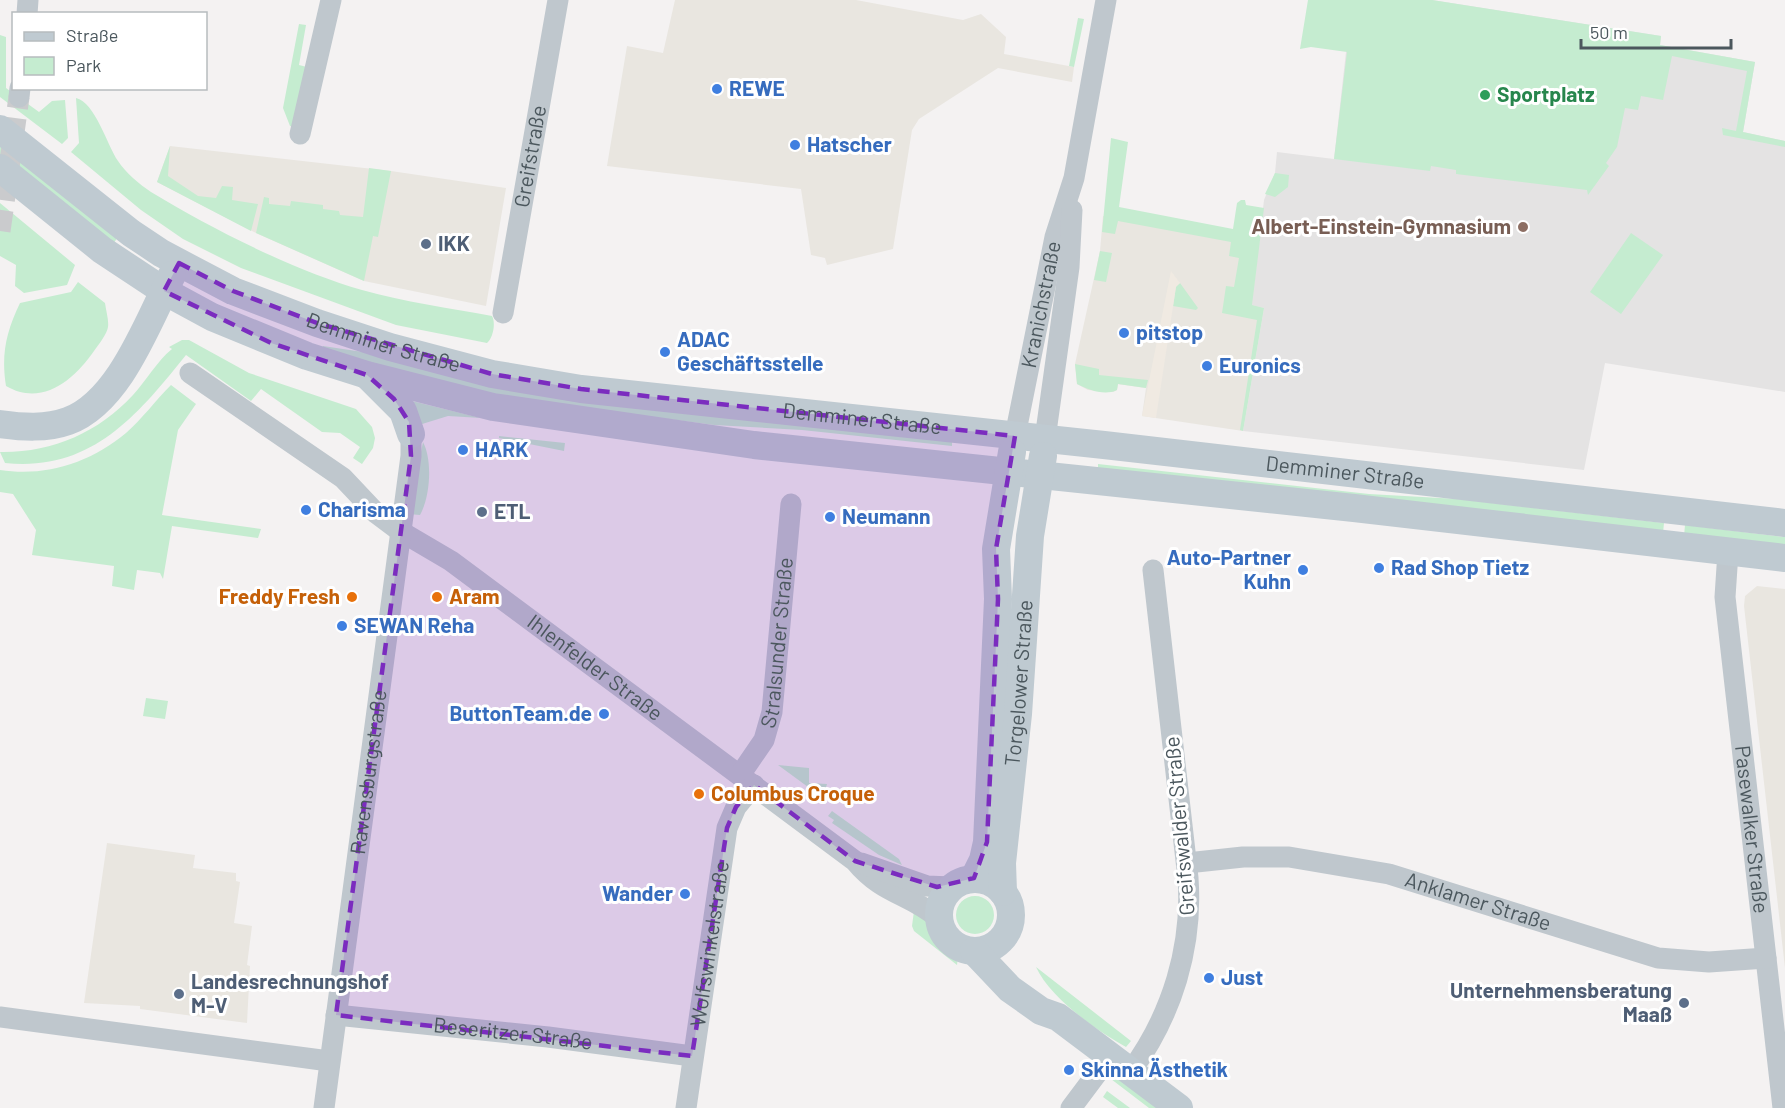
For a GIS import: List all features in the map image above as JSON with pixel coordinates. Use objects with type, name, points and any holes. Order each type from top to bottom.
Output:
[{"type":"main road","name":"Demminer Straße","points":[[0,129],[106,215],[178,262],[233,291],[317,323],[390,347],[492,374],[581,388],[1785,523]]},
{"type":"main road","name":"Demminer Straße","points":[[0,168],[87,240],[164,291],[212,317],[271,343],[367,375],[493,407],[754,446],[1354,508],[1785,558]]},
{"type":"main road","points":[[0,424],[47,426],[69,421],[94,405],[114,383],[178,262]]},
{"type":"main road","points":[[367,375],[404,411],[411,434]]},
{"type":"main road","name":"Torgelower Straße","points":[[962,882],[983,860],[987,842],[998,599],[997,541],[1015,435]]},
{"type":"main road","name":"Torgelower Straße","points":[[1004,892],[1002,863],[1018,714],[1030,537],[1045,439]]},
{"type":"main road","name":"Ihlenfelder Straße","points":[[962,882],[990,881],[1004,892],[1011,913],[1005,935],[1015,965],[1058,1017],[1179,1108]]},
{"type":"main road","points":[[938,918],[941,901],[962,882]]},
{"type":"main road","name":"Ihlenfelder Straße","points":[[938,918],[944,935],[950,942],[957,947],[974,951],[984,958],[1010,989],[1041,1011],[1058,1017]]},
{"type":"main road","points":[[974,951],[992,947],[1005,935]]},
{"type":"street","points":[[300,134],[331,0]]},
{"type":"street","name":"Greifstraße","points":[[503,313],[558,0]]},
{"type":"street","name":"Kranichstraße","points":[[1045,439],[1069,267],[1074,178],[1106,0]]},
{"type":"street","name":"Kranichstraße","points":[[1015,435],[1055,237],[1074,178]]},
{"type":"street","name":"Ihlenfelder Straße","points":[[190,373],[343,478],[376,513],[400,531],[451,561],[747,780],[855,861],[868,878],[894,894],[929,910],[938,918]]},
{"type":"street","name":"Ravensburgstraße","points":[[324,1108],[411,456],[411,434]]},
{"type":"street","name":"Stralsunder Straße","points":[[747,780],[764,740],[772,712],[791,504]]},
{"type":"street","name":"Pasewalker Straße","points":[[1728,552],[1725,597],[1784,1099]]},
{"type":"street","name":"Greifswalder Straße","points":[[1071,1108],[1156,1032],[1179,974],[1189,924],[1187,863],[1153,570]]},
{"type":"street","name":"Wolfswinkelstraße","points":[[686,1108],[727,828],[747,780]]},
{"type":"street","name":"Anklamer Straße","points":[[1187,863],[1242,857],[1300,859],[1389,874],[1658,958],[1709,962],[1766,958]]},
{"type":"street","name":"Ihlenfelder Straße","points":[[855,861],[927,886],[962,882]]},
{"type":"street","name":"Beseritzer Straße","points":[[336,1015],[548,1037],[692,1056]]},
{"type":"street","points":[[0,1017],[329,1061]]},
{"type":"highlighted area","points":[[179,263],[233,291],[317,323],[492,374],[581,389],[1015,436],[996,549],[998,599],[987,842],[974,878],[937,887],[855,861],[754,785],[736,807],[727,828],[692,1056],[336,1015],[411,456],[409,422],[394,399],[367,375],[271,343],[164,291]]},
{"type":"shaded area","points":[[675,0],[856,0],[963,20],[981,14],[1006,37],[1004,54],[1074,67],[1072,82],[998,68],[919,119],[912,130],[893,249],[827,265],[825,258],[811,255],[801,189],[607,166],[627,46],[663,53]]},
{"type":"shaded area","name":"Albert-Einstein-Gymnasium","points":[[1432,0],[1661,36],[1660,45],[1755,62],[1743,132],[1785,141],[1785,392],[1605,363],[1584,470],[1243,431],[1264,308],[1252,305],[1264,200],[1275,173],[1277,152],[1334,159],[1346,52]]},
{"type":"shaded area","points":[[170,146],[391,171],[506,188],[486,306],[364,281],[256,233],[157,182]]},
{"type":"shaded area","points":[[1103,216],[1259,246],[1253,305],[1264,308],[1243,431],[1142,416],[1146,388],[1118,384],[1117,390],[1113,392],[1088,390],[1077,384],[1075,364],[1100,251]]},
{"type":"shaded area","points":[[1757,586],[1785,589],[1785,968],[1744,606],[1745,596]]},
{"type":"shaded area","points":[[107,843],[195,855],[193,868],[236,873],[236,881],[240,882],[234,923],[252,926],[247,965],[250,966],[247,1023],[140,1009],[140,1006],[84,1003]]},
{"type":"green space","name":"Sportplatz","points":[[1308,0],[1432,0],[1661,36],[1660,45],[1755,62],[1743,132],[1785,141],[1785,147],[1723,135],[1722,128],[1736,131],[1747,71],[1672,56],[1663,100],[1641,96],[1638,110],[1625,108],[1617,147],[1606,163],[1609,166],[1588,195],[1587,190],[1456,174],[1456,170],[1431,166],[1430,171],[1334,159],[1347,52],[1311,47],[1300,49]]},
{"type":"green space","points":[[1078,18],[1084,19],[1074,67],[1069,66]]},
{"type":"green space","points":[[299,24],[306,25],[299,65],[307,67],[293,127],[290,126],[283,108]]},
{"type":"green space","points":[[0,35],[6,37],[6,88],[39,112],[52,101],[65,100],[68,138],[62,144],[0,97]]},
{"type":"green space","points":[[76,98],[83,101],[95,115],[114,154],[125,170],[146,189],[175,206],[254,248],[336,282],[394,298],[492,316],[494,326],[491,338],[487,343],[396,325],[241,268],[183,239],[141,210],[71,152],[79,143]]},
{"type":"green space","points":[[1111,138],[1128,142],[1119,207],[1233,229],[1237,203],[1241,200],[1245,200],[1246,205],[1264,208],[1252,305],[1264,308],[1243,431],[1240,430],[1257,320],[1222,313],[1226,286],[1234,287],[1239,258],[1229,256],[1231,242],[1118,221],[1115,234],[1102,232]]},
{"type":"green space","points":[[0,142],[118,237],[113,244],[0,154]]},
{"type":"green space","points":[[170,146],[168,176],[198,196],[216,198],[222,186],[233,187],[232,200],[258,204],[251,231],[157,182]]},
{"type":"green space","points":[[369,168],[391,171],[378,237],[373,236],[364,281],[256,233],[264,197],[269,198],[269,204],[290,206],[291,201],[323,205],[323,209],[339,211],[340,215],[363,217]]},
{"type":"green space","points":[[1275,173],[1289,175],[1288,187],[1275,197],[1265,194]]},
{"type":"green space","points":[[0,203],[75,265],[67,285],[24,293],[15,286],[16,265],[0,256]]},
{"type":"green space","points":[[1631,233],[1663,255],[1621,314],[1590,292]]},
{"type":"green space","points":[[1100,251],[1112,253],[1106,282],[1094,280]]},
{"type":"green space","points":[[78,282],[105,303],[108,327],[100,342],[77,372],[56,387],[44,392],[32,393],[19,392],[6,386],[4,364],[6,344],[20,303],[71,292]]},
{"type":"green space","points":[[1180,283],[1198,308],[1196,310],[1173,306],[1176,286]]},
{"type":"green space","points":[[182,340],[189,340],[249,373],[356,409],[372,427],[375,438],[373,448],[362,464],[353,458],[360,447],[340,433],[322,432],[261,389],[251,401],[186,355],[168,378],[130,418],[87,449],[63,458],[35,463],[5,463],[0,452],[37,449],[55,444],[89,430],[105,420],[133,395],[161,359],[172,349],[169,347]]},
{"type":"green space","points":[[323,346],[952,440],[952,446],[802,430],[714,425],[493,396],[322,350]]},
{"type":"green space","points":[[1075,364],[1099,369],[1099,375],[1148,380],[1146,388],[1118,384],[1117,390],[1112,392],[1091,390],[1077,384]]},
{"type":"green space","points":[[171,385],[196,404],[178,430],[162,515],[261,529],[258,538],[172,526],[163,579],[160,573],[137,570],[134,590],[112,586],[114,566],[32,555],[36,530],[13,494],[0,492],[0,470],[17,472],[51,469],[82,460],[126,433]]},
{"type":"green space","points":[[412,401],[481,418],[448,416],[419,425]]},
{"type":"green space","points":[[499,436],[565,443],[564,451],[499,438]]},
{"type":"green space","points":[[423,442],[429,469],[426,499],[420,515],[408,514]]},
{"type":"green space","points":[[1098,464],[1369,494],[1458,499],[1664,523],[1663,533],[1098,471]]},
{"type":"green space","points":[[1685,525],[1785,537],[1785,549],[1684,536]]},
{"type":"green space","points":[[146,698],[168,701],[165,719],[143,716]]},
{"type":"green space","points":[[778,765],[809,768],[809,783],[827,784],[823,798]]},
{"type":"green space","points":[[832,811],[899,859],[902,865],[879,855],[832,823],[834,820],[828,816]]},
{"type":"green space","points":[[975,896],[989,901],[994,915],[989,929],[975,934],[961,929],[956,915],[961,901]]},
{"type":"green space","points":[[914,911],[932,926],[943,947],[958,956],[957,965],[914,931],[912,926]]},
{"type":"green space","points":[[1036,967],[1131,1041],[1126,1047],[1075,1013],[1052,990]]},
{"type":"green space","points":[[1111,1079],[1120,1080],[1158,1108],[1149,1108]]},
{"type":"green space","points":[[1107,1091],[1130,1108],[1118,1108],[1103,1097]]},
{"type":"sand","points":[[1171,271],[1180,283],[1176,287],[1156,418],[1142,416]]},
{"type":"tunnel","points":[[0,231],[19,97]]},
{"type":"place","name":"REWE","points":[[717,89]]},
{"type":"place","name":"Sportplatz","points":[[1485,95]]},
{"type":"place","name":"Hatscher","points":[[795,145]]},
{"type":"place","name":"Albert-Einstein-Gymnasium","points":[[1523,227]]},
{"type":"place","name":"IKK","points":[[426,244]]},
{"type":"place","name":"pitstop","points":[[1124,333]]},
{"type":"place","name":"ADAC Geschäftsstelle","points":[[665,352]]},
{"type":"place","name":"Euronics","points":[[1207,366]]},
{"type":"place","name":"HARK","points":[[463,450]]},
{"type":"place","name":"Charisma","points":[[306,510]]},
{"type":"place","name":"ETL","points":[[482,512]]},
{"type":"place","name":"Neumann","points":[[830,517]]},
{"type":"place","name":"Rad Shop Tietz","points":[[1379,568]]},
{"type":"place","name":"Auto-Partner Kuhn","points":[[1303,570]]},
{"type":"place","name":"Freddy Fresh","points":[[352,597]]},
{"type":"place","name":"Aram","points":[[437,597]]},
{"type":"place","name":"SEWAN Reha","points":[[342,626]]},
{"type":"place","name":"ButtonTeam.de","points":[[604,714]]},
{"type":"place","name":"Columbus Croque","points":[[699,794]]},
{"type":"place","name":"Wander","points":[[685,894]]},
{"type":"place","name":"Just","points":[[1209,978]]},
{"type":"place","name":"Landesrechnungshof M-V","points":[[179,994]]},
{"type":"place","name":"Unternehmensberatung Maaß","points":[[1684,1003]]},
{"type":"place","name":"Skinna Ästhetik","points":[[1069,1070]]}]
